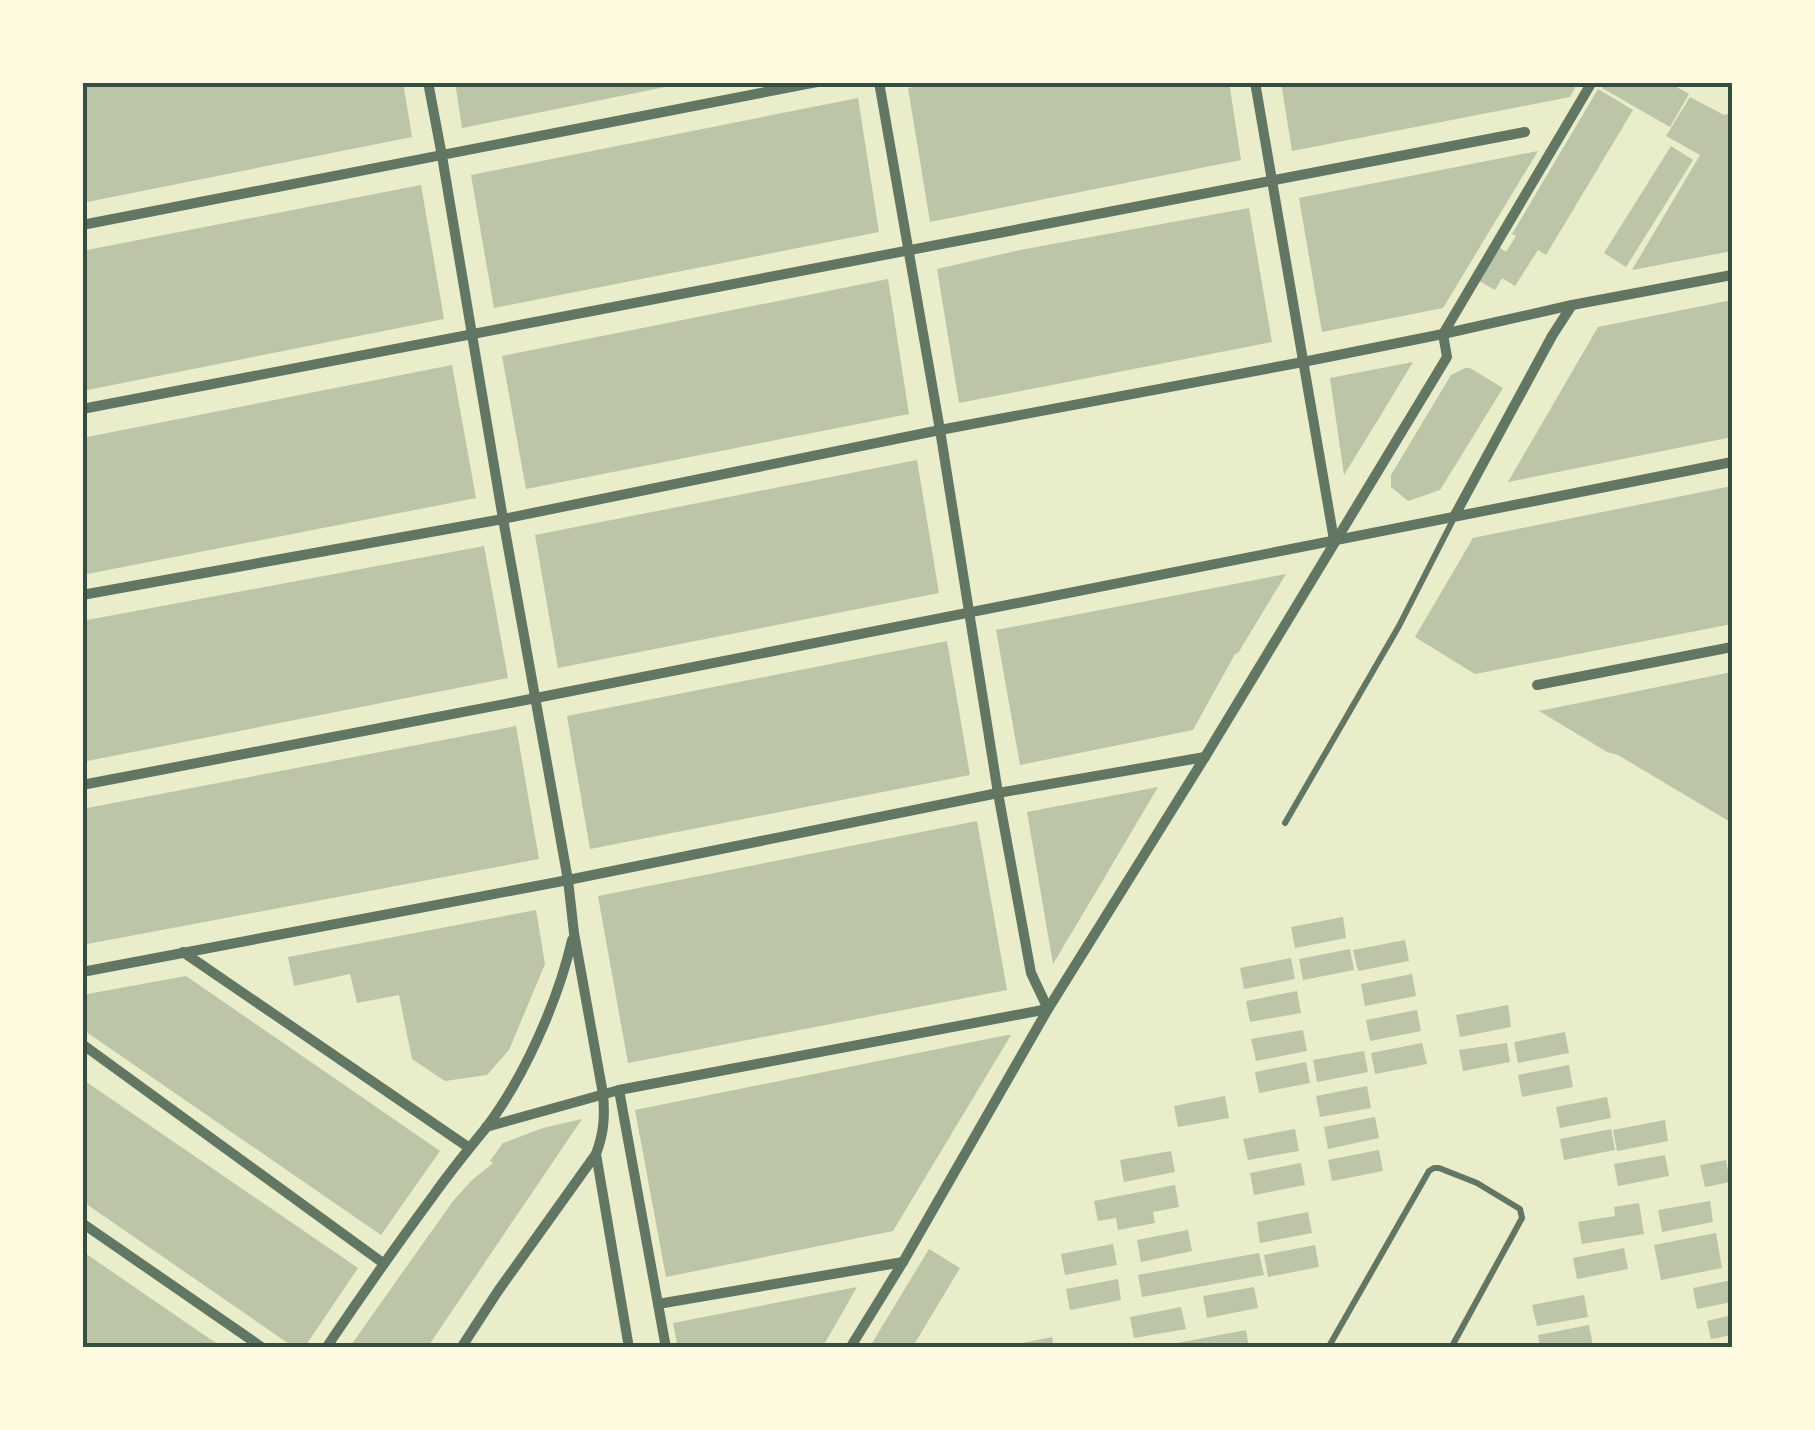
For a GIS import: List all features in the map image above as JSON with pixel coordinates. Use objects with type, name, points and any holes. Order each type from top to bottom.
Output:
[{"type":"street","points":[[428,82],[568,880],[605,1117],[596,1154],[461,1348]]},
{"type":"street","points":[[82,225],[817,82]]},
{"type":"street","points":[[879,82],[998,793],[1031,973],[1048,1009]]},
{"type":"street","points":[[1255,82],[1334,540]]},
{"type":"street","points":[[850,1348],[1048,1009],[1447,357],[1442,334],[1592,82]]},
{"type":"street","points":[[82,410],[1526,132]]},
{"type":"street","points":[[82,596],[502,519],[1732,274]]},
{"type":"street","points":[[1455,515],[1572,304]]},
{"type":"street","points":[[82,786],[1732,462]]},
{"type":"street","points":[[1537,685],[1732,647]]},
{"type":"street","points":[[82,972],[998,793],[1204,757]]},
{"type":"street","points":[[326,1348],[468,1146],[486,1128],[537,1039],[565,971],[574,932]]},
{"type":"street","points":[[184,952],[468,1146]]},
{"type":"street","points":[[486,1128],[619,1090],[1048,1009]]},
{"type":"street","points":[[82,1044],[383,1264]]},
{"type":"street","points":[[619,1090],[666,1348]]},
{"type":"street","points":[[596,1154],[629,1348]]},
{"type":"street","points":[[82,1223],[263,1348]]},
{"type":"street","points":[[658,1304],[903,1262]]},
{"type":"lane","points":[[1285,823],[1399,626],[1455,515]]},
{"type":"lane","points":[[1328,1348],[1429,1171],[1440,1168],[1478,1183],[1522,1213],[1450,1348]]},
{"type":"building","points":[[82,82],[403,82],[412,137],[82,203]]},
{"type":"building","points":[[455,82],[680,82],[680,84],[462,128]]},
{"type":"building","points":[[937,82],[1229,82],[1241,160],[930,222],[908,88]]},
{"type":"building","points":[[1281,82],[1578,82],[1570,97],[1292,151]]},
{"type":"building","points":[[1605,82],[1668,82],[1689,94],[1670,127],[1602,88]]},
{"type":"building","points":[[1598,89],[1633,110],[1546,255],[1538,250],[1515,286],[1502,278],[1495,290],[1479,281],[1499,247],[1506,252],[1516,236],[1512,234]]},
{"type":"building","points":[[1690,97],[1724,115],[1732,113],[1732,251],[1632,270],[1700,155],[1666,136]]},
{"type":"building","points":[[858,98],[879,232],[494,308],[471,175]]},
{"type":"building","points":[[1671,146],[1693,160],[1626,267],[1604,253]]},
{"type":"building","points":[[1538,151],[1443,308],[1322,332],[1299,198]]},
{"type":"building","points":[[421,185],[444,319],[82,391],[82,251]]},
{"type":"building","points":[[1249,208],[1272,342],[959,403],[937,269]]},
{"type":"building","points":[[888,279],[909,414],[526,489],[502,356]]},
{"type":"building","points":[[1732,300],[1732,437],[1508,482],[1598,327]]},
{"type":"building","points":[[1413,362],[1390,400],[1344,475],[1330,378]]},
{"type":"building","points":[[452,365],[476,498],[82,575],[82,438]]},
{"type":"building","points":[[1465,368],[1503,388],[1440,490],[1408,501],[1391,487],[1391,475],[1451,375]]},
{"type":"building","points":[[917,460],[939,593],[558,668],[535,535]]},
{"type":"building","points":[[1732,486],[1732,624],[1475,674],[1415,637],[1473,538]]},
{"type":"building","points":[[484,546],[508,678],[82,762],[82,621]]},
{"type":"building","points":[[1286,574],[1193,730],[1020,765],[996,630]]},
{"type":"building","points":[[947,641],[970,775],[590,849],[567,716]]},
{"type":"building","points":[[1732,672],[1732,823],[1539,711]]},
{"type":"building","points":[[516,726],[539,859],[82,945],[82,809]]},
{"type":"building","points":[[1158,787],[1090,902],[1053,964],[1027,812]]},
{"type":"building","points":[[977,821],[1007,990],[628,1063],[598,896]]},
{"type":"building","points":[[536,910],[545,964],[509,1050],[487,1075],[445,1081],[412,1059],[399,995],[357,1003],[350,974],[294,986],[288,957]]},
{"type":"building","points":[[1343,917],[1346,938],[1295,948],[1291,927]]},
{"type":"building","points":[[1405,940],[1409,961],[1358,971],[1353,950]]},
{"type":"building","points":[[1350,949],[1354,970],[1303,980],[1299,959]]},
{"type":"building","points":[[1291,958],[1295,979],[1244,989],[1240,968]]},
{"type":"building","points":[[1412,974],[1416,996],[1365,1006],[1361,984]]},
{"type":"building","points":[[186,976],[440,1151],[381,1235],[82,1029],[82,995]]},
{"type":"building","points":[[1297,991],[1301,1013],[1250,1022],[1246,1001]]},
{"type":"building","points":[[1508,1005],[1511,1027],[1460,1037],[1456,1015]]},
{"type":"building","points":[[1417,1010],[1421,1031],[1370,1041],[1366,1020]]},
{"type":"building","points":[[1303,1030],[1307,1051],[1256,1061],[1251,1039]]},
{"type":"building","points":[[1565,1032],[1569,1053],[1518,1063],[1514,1042]]},
{"type":"building","points":[[1011,1035],[893,1231],[666,1277],[635,1110]]},
{"type":"building","points":[[1422,1043],[1427,1064],[1375,1074],[1371,1053]]},
{"type":"building","points":[[1507,1043],[1510,1062],[1463,1071],[1459,1050]]},
{"type":"building","points":[[1364,1051],[1368,1072],[1317,1082],[1313,1060]]},
{"type":"building","points":[[1306,1062],[1310,1083],[1259,1093],[1255,1072]]},
{"type":"building","points":[[1569,1065],[1573,1087],[1522,1097],[1518,1075]]},
{"type":"building","points":[[82,1079],[358,1268],[304,1348],[295,1348],[82,1201]]},
{"type":"building","points":[[1367,1086],[1371,1108],[1320,1117],[1316,1096]]},
{"type":"building","points":[[1225,1096],[1229,1118],[1178,1127],[1174,1106]]},
{"type":"building","points":[[1607,1097],[1611,1118],[1560,1128],[1556,1107]]},
{"type":"building","points":[[1375,1117],[1379,1138],[1328,1149],[1324,1127]]},
{"type":"building","points":[[582,1119],[427,1348],[349,1348],[453,1201],[493,1163],[490,1161],[503,1143]]},
{"type":"building","points":[[1665,1120],[1668,1141],[1617,1151],[1613,1130]]},
{"type":"building","points":[[1295,1129],[1299,1151],[1248,1160],[1243,1139]]},
{"type":"building","points":[[1611,1129],[1615,1150],[1564,1160],[1560,1139]]},
{"type":"building","points":[[1379,1150],[1383,1171],[1332,1181],[1328,1160]]},
{"type":"building","points":[[1171,1151],[1175,1172],[1124,1182],[1120,1160]]},
{"type":"building","points":[[1665,1155],[1669,1176],[1618,1186],[1614,1164]]},
{"type":"building","points":[[1726,1160],[1730,1182],[1705,1187],[1700,1165]]},
{"type":"building","points":[[1301,1163],[1305,1185],[1254,1195],[1250,1173]]},
{"type":"building","points":[[1175,1185],[1179,1207],[1153,1212],[1155,1223],[1118,1230],[1116,1218],[1098,1221],[1094,1201]]},
{"type":"building","points":[[1710,1201],[1713,1222],[1662,1232],[1658,1210]]},
{"type":"building","points":[[1639,1203],[1644,1234],[1582,1244],[1578,1222],[1615,1216],[1614,1207]]},
{"type":"building","points":[[1308,1212],[1312,1233],[1260,1243],[1257,1222]]},
{"type":"building","points":[[1188,1230],[1192,1251],[1141,1262],[1137,1240]]},
{"type":"building","points":[[1716,1233],[1722,1268],[1661,1280],[1654,1245]]},
{"type":"building","points":[[1113,1244],[1117,1265],[1065,1275],[1061,1254]]},
{"type":"building","points":[[1315,1245],[1319,1267],[1268,1277],[1264,1255]]},
{"type":"building","points":[[1624,1248],[1628,1269],[1577,1279],[1573,1258]]},
{"type":"building","points":[[929,1249],[960,1268],[912,1348],[869,1348]]},
{"type":"building","points":[[82,1251],[210,1339],[224,1348],[82,1348]]},
{"type":"building","points":[[1259,1253],[1264,1275],[1142,1297],[1138,1275]]},
{"type":"building","points":[[1118,1279],[1121,1300],[1070,1310],[1066,1289]]},
{"type":"building","points":[[1732,1280],[1732,1302],[1697,1309],[1693,1288]]},
{"type":"building","points":[[857,1287],[822,1348],[678,1348],[673,1323]]},
{"type":"building","points":[[1254,1287],[1258,1308],[1207,1318],[1203,1296]]},
{"type":"building","points":[[1584,1295],[1588,1317],[1537,1326],[1532,1305]]},
{"type":"building","points":[[1181,1307],[1186,1329],[1134,1338],[1130,1317]]},
{"type":"building","points":[[1732,1315],[1732,1335],[1711,1339],[1707,1321]]},
{"type":"building","points":[[1589,1325],[1593,1346],[1540,1348],[1538,1335]]},
{"type":"building","points":[[1246,1330],[1249,1348],[1161,1346]]},
{"type":"building","points":[[1052,1337],[1054,1348],[1008,1346]]}]
